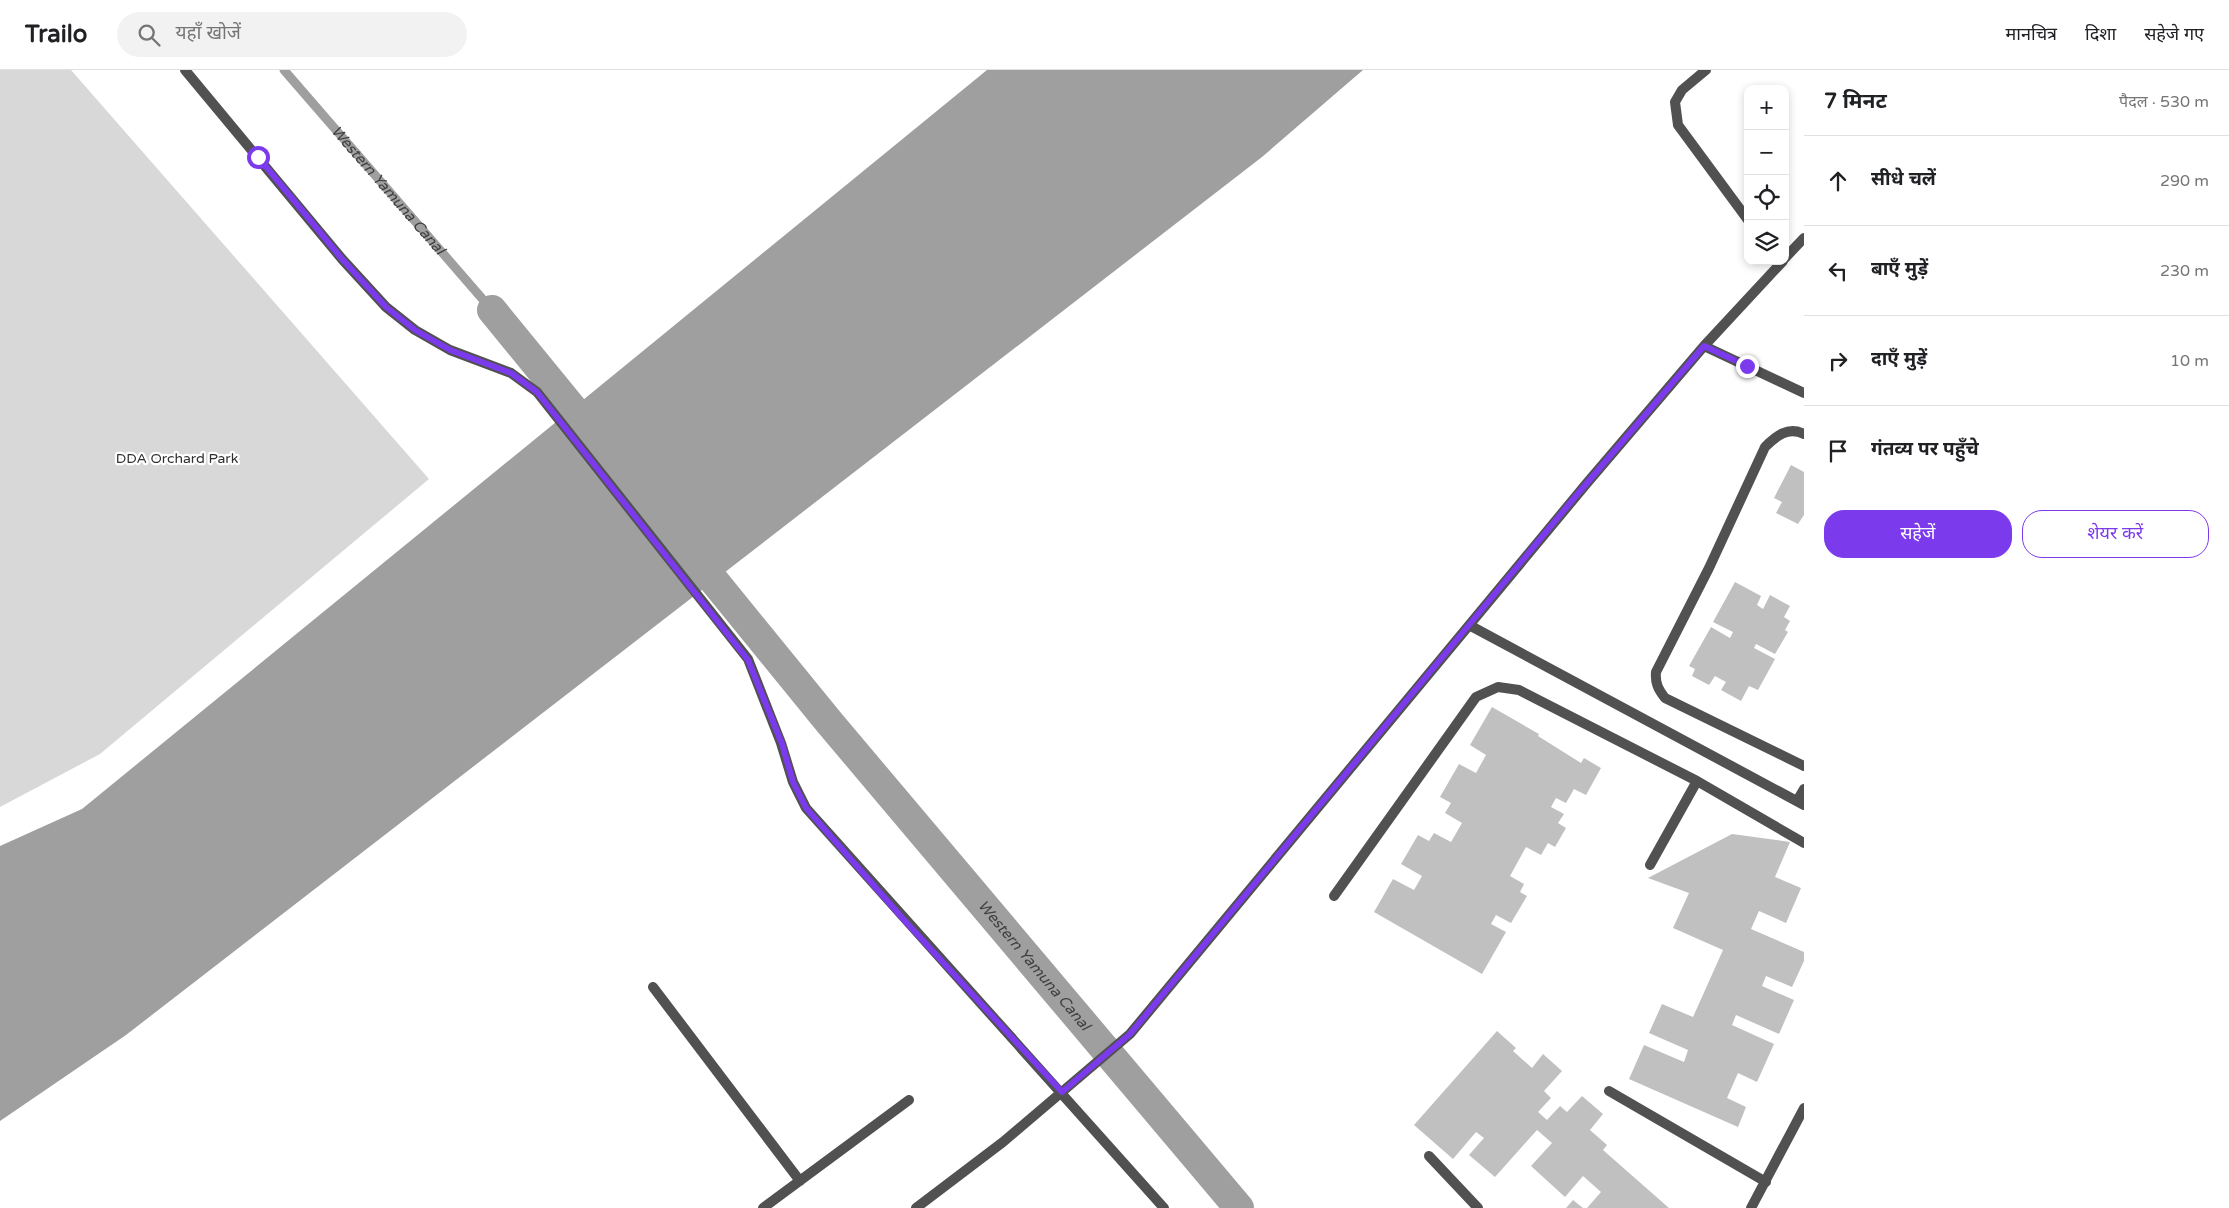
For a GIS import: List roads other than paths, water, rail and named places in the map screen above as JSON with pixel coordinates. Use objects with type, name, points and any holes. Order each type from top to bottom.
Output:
[{"type":"street","points":[[186,70],[342,259],[386,307],[415,330],[450,350],[511,373],[537,392],[748,660],[782,744],[793,782],[806,808],[826,833],[1062,1092],[1164,1208]]},
{"type":"street","points":[[1706,70],[1682,90],[1675,102],[1678,125],[1744,215]]},
{"type":"street","points":[[1789,254],[1804,238]]},
{"type":"street","points":[[916,1208],[1003,1142],[1062,1092],[1080,1074],[1130,1034],[1469,625],[1704,346],[1778,265]]},
{"type":"street","points":[[1704,346],[1804,393]]},
{"type":"street","points":[[1804,434],[1797,430],[1779,434],[1765,447],[1709,568],[1656,672],[1656,681],[1658,689],[1665,698],[1804,766]]},
{"type":"street","points":[[1469,625],[1801,803],[1804,789]]},
{"type":"street","points":[[1334,896],[1476,697],[1498,687],[1519,690],[1697,781],[1804,843]]},
{"type":"street","points":[[1650,866],[1697,781]]},
{"type":"street","points":[[653,987],[800,1181]]},
{"type":"street","points":[[1609,1091],[1766,1182]]},
{"type":"street","points":[[764,1208],[909,1100]]},
{"type":"street","points":[[1751,1208],[1804,1108]]},
{"type":"street","points":[[1429,1156],[1478,1208]]},
{"type":"waterway","name":"Western Yamuna Canal","points":[[284,70],[492,310]]},
{"type":"waterway","points":[[492,310],[599,441]]},
{"type":"waterway","name":"Western Yamuna Canal","points":[[689,550],[829,722],[1239,1208]]},
{"type":"park label","name":"DDA Orchard Park","points":[[177,458]]}]
